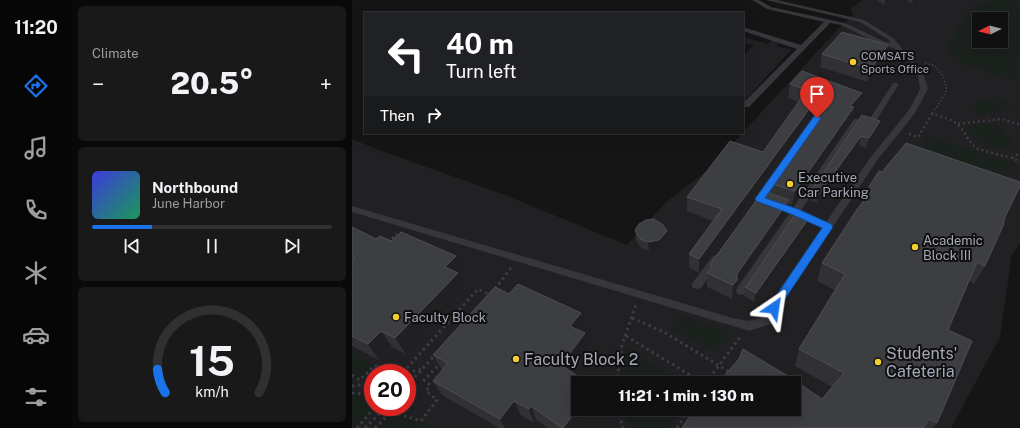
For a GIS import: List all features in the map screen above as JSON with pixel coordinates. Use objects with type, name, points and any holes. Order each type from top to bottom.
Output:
[{"type":"lane","points":[[755,0],[769,8],[843,24],[883,44],[896,46]]},
{"type":"lane","points":[[352,208],[749,326],[766,321],[785,290],[873,160],[912,111],[924,89],[921,76],[891,39],[862,21],[769,0]]},
{"type":"lane","points":[[746,105],[828,21]]},
{"type":"lane","points":[[744,29],[802,48]]},
{"type":"lane","points":[[741,291],[857,121],[871,122],[895,84]]},
{"type":"lane","points":[[781,168],[757,202],[794,212],[828,227]]},
{"type":"lane","points":[[697,285],[724,248]]},
{"type":"path","points":[[918,137],[932,114],[941,116],[958,124],[973,146],[1012,158],[1020,162]]},
{"type":"path","points":[[958,124],[1002,119],[1020,125]]},
{"type":"path","points":[[1012,158],[1020,153]]},
{"type":"path","points":[[484,301],[519,258]]},
{"type":"path","points":[[352,375],[360,380],[374,366],[380,366],[387,371],[398,368],[402,370],[408,366],[478,290],[494,298]]},
{"type":"path","points":[[618,376],[622,343],[626,336],[639,294]]},
{"type":"path","points":[[632,318],[664,332],[737,376]]},
{"type":"path","points":[[710,376],[749,326]]},
{"type":"path","points":[[626,336],[692,376]]},
{"type":"path","points":[[416,376],[439,351]]},
{"type":"path","points":[[375,428],[391,412],[421,421],[437,400],[426,391],[430,386],[424,380],[446,358]]},
{"type":"path","points":[[416,370],[424,368]]},
{"type":"path","points":[[352,386],[364,384]]},
{"type":"path","points":[[352,393],[364,394]]},
{"type":"path","points":[[357,428],[367,416]]},
{"type":"path","points":[[365,428],[377,416]]},
{"type":"path","points":[[620,416],[623,428]]},
{"type":"path","points":[[677,428],[685,416]]},
{"type":"shaded area","points":[[863,0],[1020,0],[1020,244],[1012,254],[1000,337],[951,428],[352,428],[352,139],[505,195],[627,245],[665,203],[710,168],[741,134],[744,134],[744,131],[840,27],[853,15],[851,8]]},
{"type":"shaded area","points":[[992,0],[1020,0],[1020,83],[961,64],[948,53],[946,46],[972,12],[972,48],[1008,48],[1008,12],[973,12]]},
{"type":"shaded area","points":[[744,37],[768,44],[771,40],[779,42],[777,46],[791,50],[746,99],[744,98],[744,55],[754,45],[744,43]]},
{"type":"shaded area","points":[[1000,97],[1015,108],[981,116],[967,105]]},
{"type":"shaded area","points":[[996,123],[1016,145],[984,148],[965,126]]},
{"type":"shaded area","points":[[928,136],[1013,163],[1001,192],[916,162]]},
{"type":"shaded area","points":[[680,315],[730,333],[717,352],[671,327]]},
{"type":"shaded area","points":[[627,347],[670,376],[622,376],[623,358]]},
{"type":"shaded area","points":[[352,351],[371,364],[364,364],[364,376],[360,380],[352,375]]},
{"type":"shaded area","points":[[352,393],[364,394],[364,416],[367,416],[357,428],[352,428]]},
{"type":"shaded area","points":[[387,416],[408,416],[435,428],[375,428]]},
{"type":"shaded area","points":[[626,416],[675,416],[667,428],[630,428]]},
{"type":"building","points":[[842,32],[888,45],[871,69],[822,54]]},
{"type":"building","points":[[802,71],[862,93],[850,106],[854,107],[795,191],[769,183],[825,105],[825,102],[815,101],[699,259],[689,254],[722,209],[687,197],[730,141],[763,152],[807,90],[790,84]]},
{"type":"building","points":[[862,115],[880,121],[869,138],[861,136],[819,194],[812,190]]},
{"type":"building","points":[[906,143],[1020,182],[1020,186],[1005,217],[1003,226],[985,266],[977,262],[948,330],[972,341],[937,423],[929,419],[923,428],[682,428],[690,416],[801,416],[801,385],[822,399],[844,373],[799,349],[845,274],[822,263],[858,208],[868,196],[865,193],[879,171],[882,172]]},
{"type":"building","points":[[763,191],[789,200],[737,274],[737,280],[733,285],[707,273],[712,267],[710,265]]},
{"type":"building","points":[[796,213],[809,218],[756,293],[745,287],[747,286]]},
{"type":"building","points":[[654,219],[663,225],[667,231],[659,240],[648,242],[640,239],[635,230],[639,224],[646,220]]},
{"type":"building","name":"Faculty Block","points":[[352,227],[376,239],[380,236],[391,241],[401,232],[456,256],[445,267],[458,273],[395,338],[381,331],[368,344],[352,336],[352,260],[355,257],[352,257]]},
{"type":"building","name":"Faculty Block 2","points":[[518,284],[581,313],[570,326],[585,333],[561,365],[578,376],[571,376],[572,416],[563,428],[531,406],[529,409],[514,401],[500,419],[433,381],[448,363],[433,355],[495,287],[509,294]]},
{"type":"building","points":[[743,349],[788,376],[724,376],[739,359]]},
{"type":"place","name":"COMSATS Sports Office","points":[[853,62]]},
{"type":"place","name":"Executive Car Parking","points":[[790,184]]},
{"type":"place","name":"Academic Block III","points":[[915,247]]},
{"type":"place","name":"Faculty Block","points":[[396,317]]},
{"type":"place","name":"Faculty Block 2","points":[[516,359]]},
{"type":"place","name":"Students' Cafeteria","points":[[878,362]]},
{"type":"route","points":[[774,308],[828,227],[759,199],[817,118]]}]
